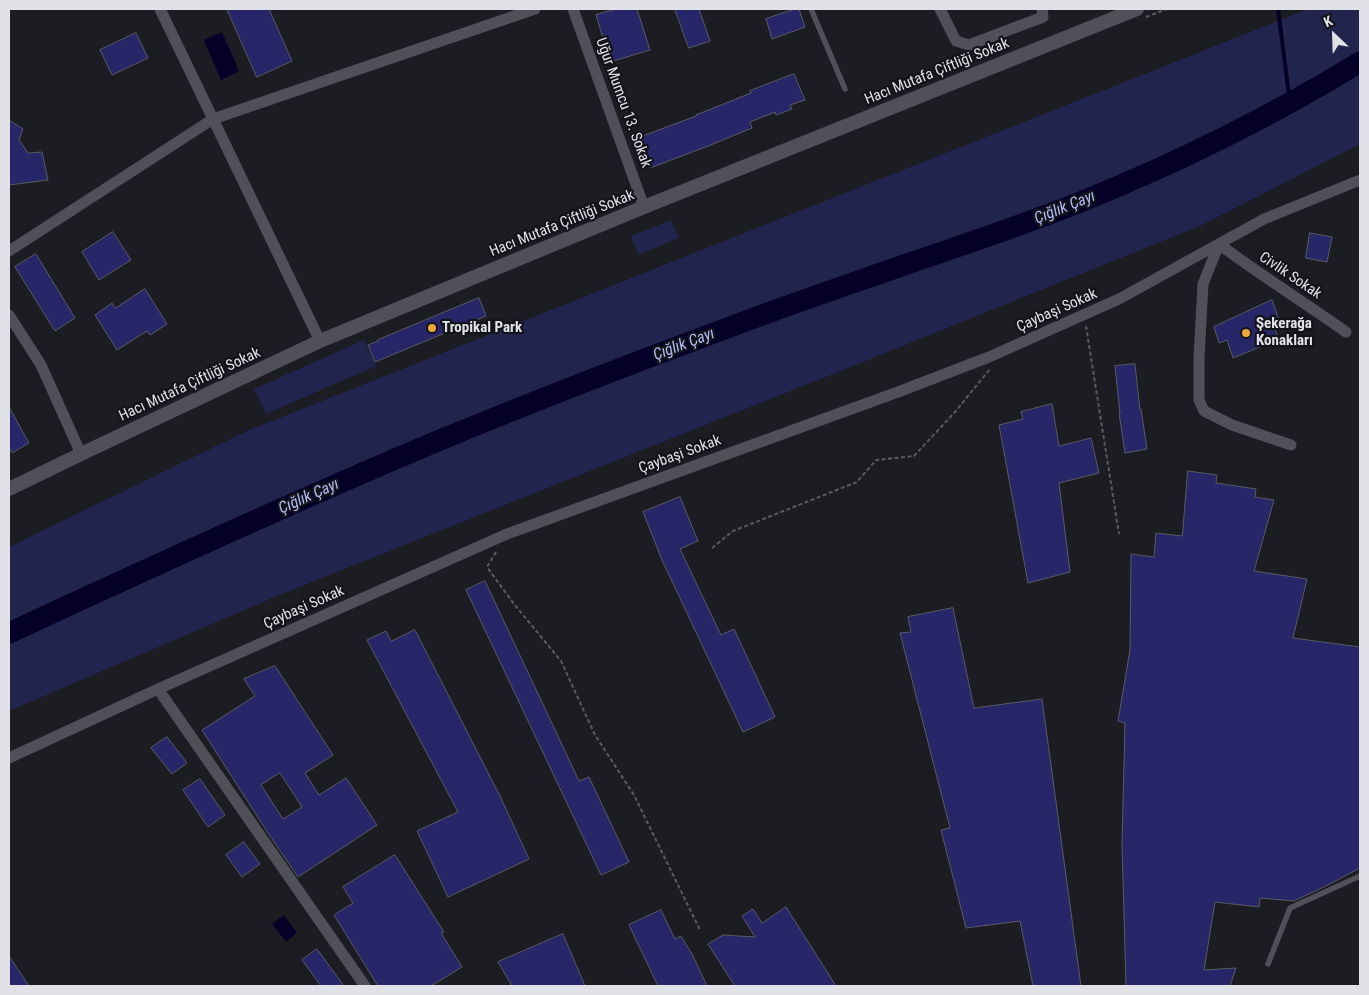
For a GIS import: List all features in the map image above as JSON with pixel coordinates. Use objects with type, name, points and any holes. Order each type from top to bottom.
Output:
[{"type":"street","points":[[160,9],[320,341]]},
{"type":"street","points":[[9,251],[213,119],[535,9]]},
{"type":"street","name":"Uğur Mumcu 13. Sokak","points":[[573,9],[644,207]]},
{"type":"street","points":[[940,9],[956,41],[969,44],[1042,13]]},
{"type":"street","name":"Hacı Mutafa Çiftliği Sokak","points":[[9,489],[320,341],[644,207],[1138,14]]},
{"type":"street","name":"Çaybaşi Sokak","points":[[9,758],[158,689],[507,534],[989,357],[1119,299],[1264,219],[1360,180]]},
{"type":"street","points":[[1218,244],[1203,284],[1199,400],[1204,411],[1232,425],[1291,445]]},
{"type":"street","name":"Civlik Sokak","points":[[1218,244],[1346,332]]},
{"type":"street","points":[[9,315],[42,365],[81,454]]},
{"type":"street","points":[[158,689],[365,986]]},
{"type":"lane","points":[[812,9],[845,89]]},
{"type":"lane","points":[[1268,964],[1290,908],[1360,876]]},
{"type":"path","points":[[1138,14],[1167,9]]},
{"type":"path","points":[[1084,315],[1119,534]]},
{"type":"path","points":[[712,548],[733,531],[857,482],[876,460],[914,456],[955,412],[991,368],[989,357]]},
{"type":"path","points":[[507,534],[487,567],[514,604],[561,661],[595,735],[634,795],[700,930]]},
{"type":"shaded area","points":[[1308,9],[1360,9],[1360,144],[1202,225],[277,596],[9,711],[9,547],[249,430]]},
{"type":"shaded area","points":[[222,32],[239,71],[221,80],[204,40]]},
{"type":"shaded area","points":[[671,220],[679,238],[638,255],[631,236]]},
{"type":"shaded area","points":[[364,340],[376,366],[266,414],[254,389]]},
{"type":"shaded area","points":[[284,915],[297,933],[286,942],[272,924]]},
{"type":"building","points":[[227,9],[269,9],[292,61],[257,77]]},
{"type":"building","points":[[617,9],[637,9],[650,50],[610,62],[596,15]]},
{"type":"building","points":[[675,9],[699,9],[710,41],[689,48]]},
{"type":"building","points":[[799,9],[805,27],[772,39],[766,19]]},
{"type":"building","points":[[136,33],[148,58],[112,75],[100,50]]},
{"type":"building","points":[[794,74],[805,100],[790,105],[792,109],[776,115],[775,112],[750,122],[752,128],[650,168],[640,137],[696,116],[751,93],[750,91]]},
{"type":"building","points":[[9,120],[23,129],[19,140],[28,153],[42,152],[48,180],[9,185]]},
{"type":"building","points":[[113,232],[131,260],[99,280],[82,252]]},
{"type":"building","points":[[1310,233],[1332,237],[1327,262],[1306,258]]},
{"type":"building","points":[[36,254],[75,318],[55,331],[15,267]]},
{"type":"building","points":[[145,289],[167,324],[150,335],[147,331],[117,350],[95,315],[112,303],[115,308]]},
{"type":"building","name":"Tropikal Park","points":[[479,298],[486,316],[375,362],[368,345]]},
{"type":"building","name":"Şekerağa Konakları","points":[[1272,300],[1279,320],[1272,323],[1279,339],[1233,358],[1227,340],[1219,343],[1214,327]]},
{"type":"building","points":[[1135,364],[1147,449],[1125,453],[1115,366]]},
{"type":"building","points":[[1052,404],[1059,446],[1091,438],[1099,473],[1059,483],[1070,572],[1028,583],[999,425],[1023,419],[1021,412]]},
{"type":"building","points":[[9,407],[29,443],[12,453],[9,447]]},
{"type":"building","points":[[1188,471],[1217,475],[1216,483],[1256,489],[1255,497],[1274,500],[1254,571],[1307,579],[1293,638],[1360,647],[1360,868],[1294,901],[1260,898],[1259,907],[1215,902],[1204,970],[1236,968],[1230,986],[1126,986],[1122,844],[1125,723],[1118,721],[1130,650],[1131,554],[1154,557],[1156,533],[1182,536]]},
{"type":"building","points":[[680,497],[698,541],[680,549],[721,635],[734,629],[775,717],[743,732],[662,560],[643,512]]},
{"type":"building","points":[[485,581],[579,781],[589,777],[629,862],[601,875],[466,590]]},
{"type":"building","points":[[953,608],[974,708],[1042,699],[1081,986],[1033,986],[1020,921],[966,928],[941,830],[950,828],[900,633],[911,632],[908,617]]},
{"type":"building","points":[[415,630],[500,796],[529,859],[448,897],[417,831],[458,812],[367,640],[386,631],[391,641]]},
{"type":"building","points":[[275,666],[333,755],[305,773],[319,795],[346,778],[377,825],[298,877],[202,730],[255,696],[244,679]],"holes":[[[280,773],[302,807],[283,819],[261,785]]]},
{"type":"building","points":[[167,737],[187,763],[172,774],[151,748]]},
{"type":"building","points":[[200,779],[225,815],[208,827],[183,790]]},
{"type":"building","points":[[244,842],[260,864],[242,877],[226,855]]},
{"type":"building","points":[[395,855],[444,932],[441,933],[462,967],[431,986],[378,986],[334,915],[353,903],[343,887]]},
{"type":"building","points":[[786,907],[836,986],[735,986],[708,944],[723,935],[755,937],[742,916],[753,909],[762,923]]},
{"type":"building","points":[[661,910],[675,939],[681,936],[692,954],[707,986],[658,986],[629,925]]},
{"type":"building","points":[[563,934],[585,986],[512,986],[498,962]]},
{"type":"building","points":[[317,949],[344,986],[321,986],[302,960]]},
{"type":"building","points":[[9,956],[29,986],[9,986]]},
{"type":"waterway","points":[[1278,9],[1290,103]]},
{"type":"waterway","name":"Çığlık Çayı","points":[[9,633],[273,512],[505,414],[745,321],[1019,225],[1119,186],[1225,137],[1293,101],[1360,62]]},
{"type":"place","name":"Tropikal Park","points":[[432,328]]},
{"type":"place","name":"Şekerağa Konakları","points":[[1246,333]]}]
